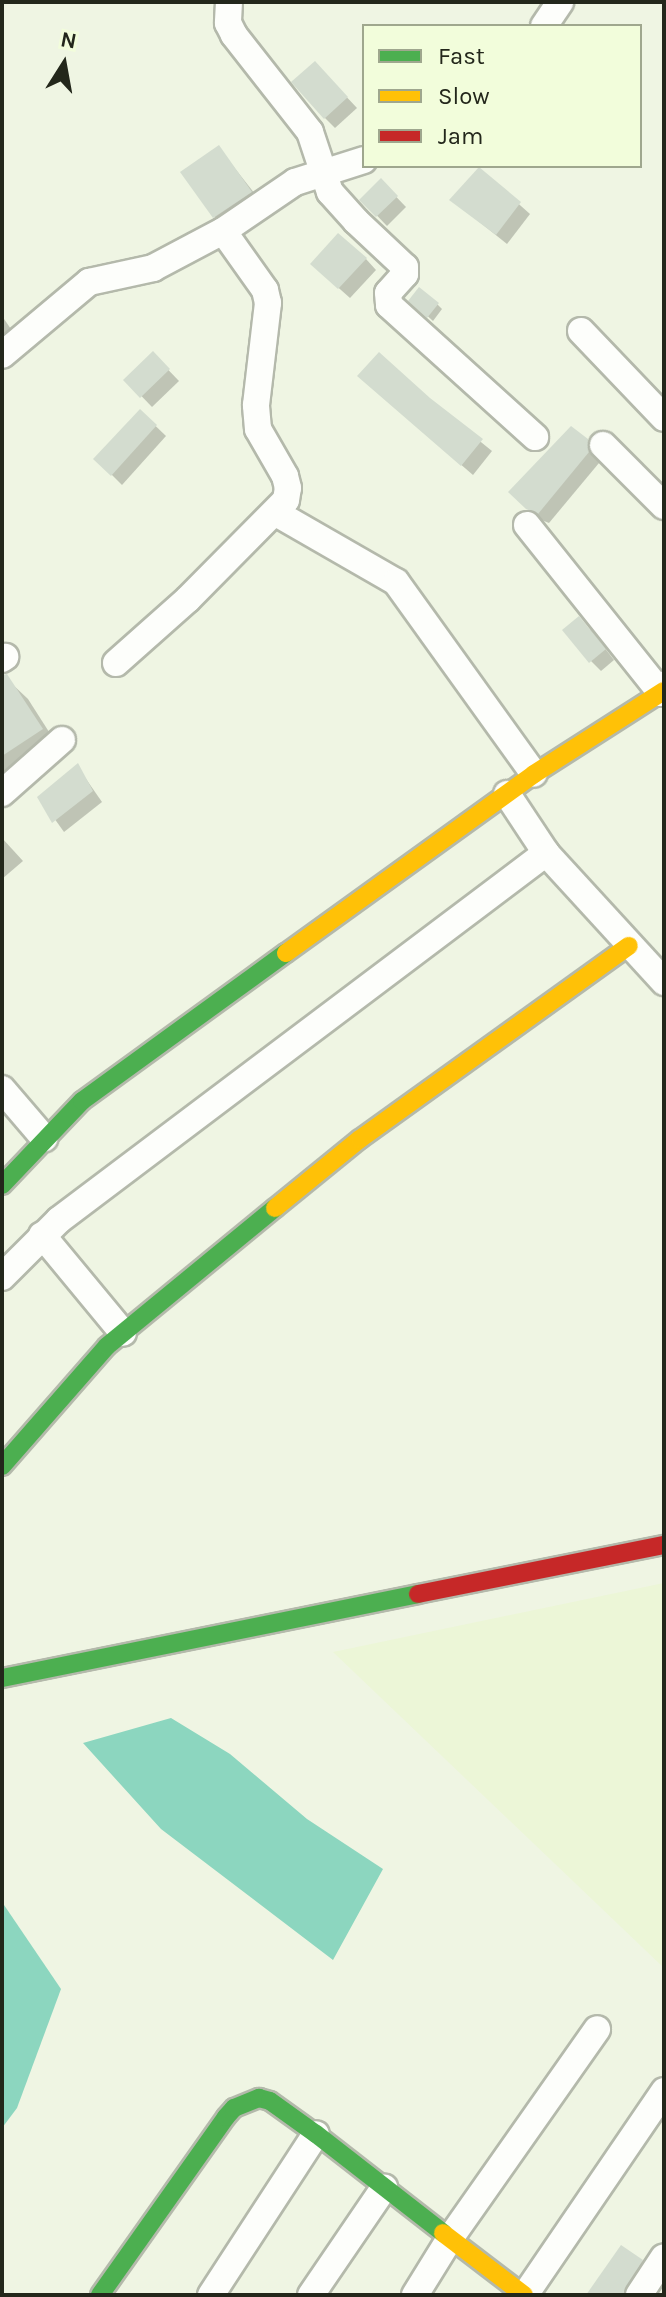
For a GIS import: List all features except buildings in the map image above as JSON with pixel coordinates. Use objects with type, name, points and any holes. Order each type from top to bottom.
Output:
[{"type":"street","points":[[229,2],[228,23],[234,35],[310,132],[330,192],[405,267],[405,274],[388,293],[389,305],[535,437]]},
{"type":"street","points":[[545,24],[560,2]]},
{"type":"street","points":[[2,355],[89,282],[153,268],[223,231],[276,193],[362,161]]},
{"type":"street","points":[[116,663],[276,513],[286,500],[288,488],[262,441],[256,405],[268,303],[259,279],[223,231]]},
{"type":"street","points":[[581,331],[664,418]]},
{"type":"street","points":[[603,445],[664,506]]},
{"type":"street","points":[[276,513],[396,582],[534,774]]},
{"type":"street","points":[[2,1185],[82,1101],[534,774],[663,690],[527,525]]},
{"type":"street","points":[[2,793],[62,740]]},
{"type":"street","points":[[507,794],[546,853],[664,982]]},
{"type":"street","points":[[2,1277],[42,1235],[307,1030],[546,853]]},
{"type":"street","points":[[2,1466],[107,1346],[360,1139],[629,946]]},
{"type":"street","points":[[2,1089],[44,1138]]},
{"type":"street","points":[[42,1235],[123,1333]]},
{"type":"street","points":[[2,1678],[664,1545]]},
{"type":"street","points":[[415,2295],[451,2237],[597,2029]]},
{"type":"street","points":[[100,2295],[234,2108],[259,2098],[270,2101],[316,2134],[524,2295],[664,2091]]},
{"type":"street","points":[[211,2295],[316,2134]]},
{"type":"street","points":[[311,2295],[384,2188]]},
{"type":"street","points":[[639,2295],[664,2257]]},
{"type":"shaded area","points":[[664,1583],[664,1968],[333,1652]]},
{"type":"water","points":[[171,1718],[230,1754],[307,1819],[383,1869],[333,1960],[161,1829],[83,1743]]},
{"type":"water","points":[[2,1902],[61,1989],[17,2108],[2,2128]]},
{"type":"traffic: fast","points":[[2,1185],[82,1101],[286,953]]},
{"type":"traffic: fast","points":[[2,1466],[107,1346],[275,1208]]},
{"type":"traffic: fast","points":[[2,1678],[418,1594]]},
{"type":"traffic: fast","points":[[100,2295],[226,2117],[234,2108],[259,2098],[270,2101],[316,2134],[443,2233]]},
{"type":"traffic: slow","points":[[286,953],[534,774],[664,691]]},
{"type":"traffic: slow","points":[[275,1208],[360,1139],[629,946]]},
{"type":"traffic: slow","points":[[443,2233],[524,2295]]},
{"type":"traffic: jam","points":[[418,1594],[664,1545]]}]
